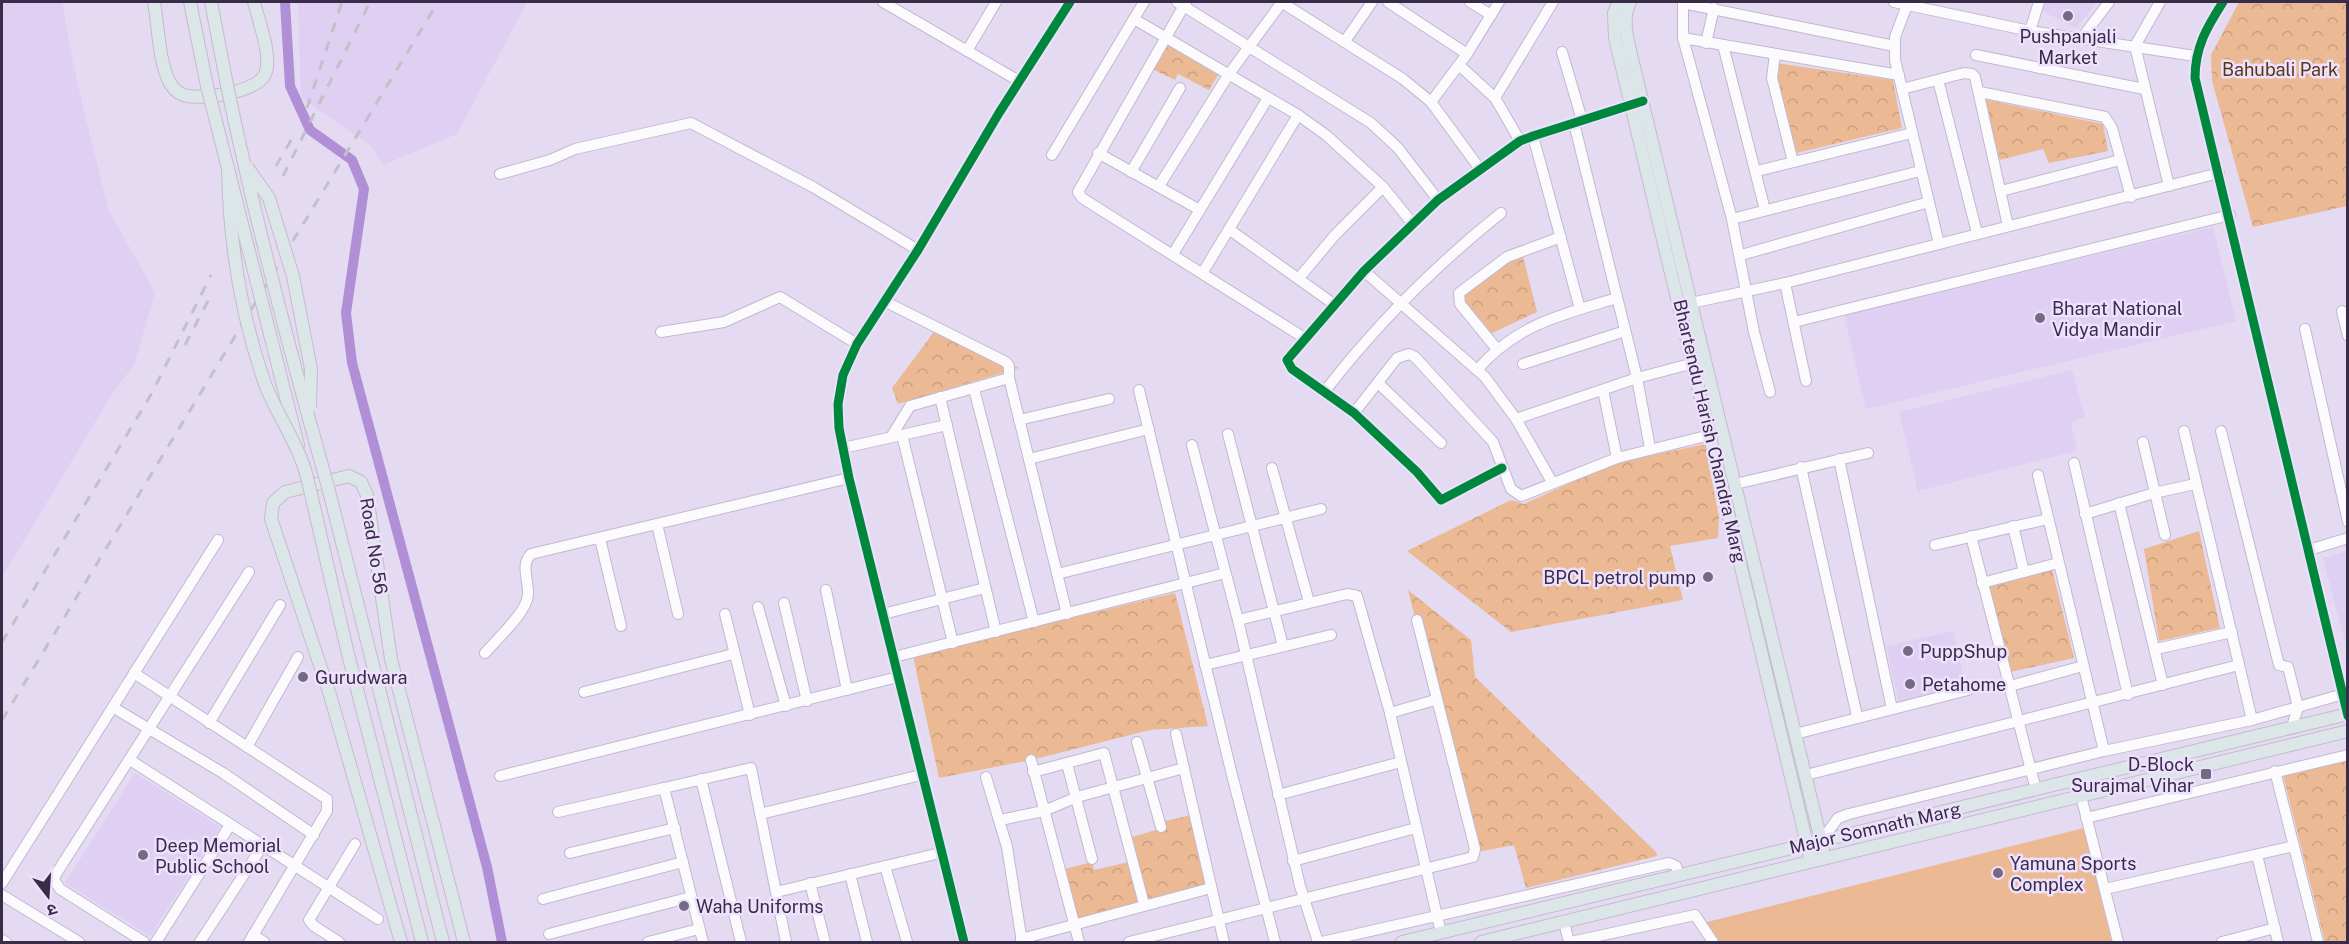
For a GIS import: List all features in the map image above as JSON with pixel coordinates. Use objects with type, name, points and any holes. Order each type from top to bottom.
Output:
[{"type":"main road","points":[[154,2],[165,73],[174,89],[189,96],[244,90],[253,86],[265,75],[268,58],[254,2]]},
{"type":"main road","points":[[190,2],[207,86],[422,942]]},
{"type":"main road","points":[[212,2],[243,161],[443,942]]},
{"type":"main road","name":"Bhartendu Harish Chandra Marg","points":[[1619,2],[1614,13],[1615,38],[1637,103],[1691,303],[1825,858]]},
{"type":"main road","name":"Bhartendu Harish Chandra Marg","points":[[1630,2],[1626,11],[1626,32],[1637,103],[1710,435],[1811,861]]},
{"type":"main road","points":[[243,161],[269,198],[293,276],[311,369],[310,423]]},
{"type":"main road","points":[[228,167],[229,214],[240,289],[252,337],[266,386],[302,460]]},
{"type":"main road","name":"Road No 56","points":[[401,942],[330,695],[271,519],[273,503],[285,492],[349,476],[361,482],[366,495],[391,659],[464,942]]},
{"type":"main road","name":"Major Somnath Marg","points":[[1401,942],[2347,715]]},
{"type":"main road","name":"Major Somnath Marg","points":[[1481,942],[2348,731]]},
{"type":"main road","points":[[2011,796],[2016,812]]},
{"type":"street","points":[[882,2],[1019,81]]},
{"type":"street","points":[[964,942],[940,853],[849,478],[838,418],[839,390],[856,344],[918,250],[1019,81],[1070,2]]},
{"type":"street","points":[[1052,155],[1144,2]]},
{"type":"street","points":[[1159,186],[1229,74],[1281,2],[1346,41],[1431,102],[1480,169]]},
{"type":"street","points":[[1346,41],[1371,2]]},
{"type":"street","points":[[1388,2],[1467,54]]},
{"type":"street","points":[[1470,2],[1491,15]]},
{"type":"street","points":[[1431,102],[1467,54],[1499,2]]},
{"type":"street","points":[[1495,98],[1553,2]]},
{"type":"street","points":[[1894,2],[2030,31],[2195,56]]},
{"type":"street","points":[[2030,31],[2039,2]]},
{"type":"street","points":[[2081,39],[2109,2]]},
{"type":"street","points":[[2160,2],[2135,46],[2169,186]]},
{"type":"street","points":[[2223,2],[2204,33],[2195,56],[2195,78],[2345,694],[2347,715]]},
{"type":"street","points":[[967,51],[993,3]]},
{"type":"street","points":[[1306,339],[1203,272],[1082,198],[1077,192],[1183,3],[1371,123],[1404,155],[1438,200]]},
{"type":"street","points":[[1770,393],[1746,291],[1741,255],[1683,38],[1683,3],[1894,46]]},
{"type":"street","points":[[1906,5],[1894,46],[1920,171],[1939,244]]},
{"type":"street","points":[[1706,43],[1714,8]]},
{"type":"street","points":[[1134,19],[1298,115],[1341,146],[1383,187],[1413,224]]},
{"type":"street","points":[[1683,38],[1899,75]]},
{"type":"street","points":[[1723,45],[1757,171],[1765,210]]},
{"type":"street","points":[[1562,52],[1637,378],[1650,448]]},
{"type":"street","points":[[1775,54],[1772,78],[1793,162]]},
{"type":"street","points":[[1976,55],[2144,89]]},
{"type":"street","points":[[1459,65],[1495,98],[1520,141]]},
{"type":"street","points":[[1902,88],[1972,74],[1980,92],[2008,226]]},
{"type":"street","points":[[1938,81],[1977,233]]},
{"type":"street","points":[[1131,172],[1180,88]]},
{"type":"street","points":[[1980,92],[2105,117],[2112,128],[2131,197]]},
{"type":"street","points":[[1173,254],[1268,98]]},
{"type":"street","points":[[1502,468],[1441,500],[1417,472],[1354,413],[1288,365],[1287,360],[1364,270],[1438,200],[1480,169],[1520,141],[1637,103]]},
{"type":"street","points":[[1203,272],[1298,115]]},
{"type":"street","points":[[500,174],[550,160],[575,149],[691,123],[813,187],[918,250]]},
{"type":"street","points":[[1757,171],[1912,133]]},
{"type":"street","points":[[1533,136],[1580,309]]},
{"type":"street","points":[[1098,153],[1200,210]]},
{"type":"street","points":[[2001,191],[2120,160]]},
{"type":"street","points":[[1732,219],[1920,171]]},
{"type":"street","points":[[1691,303],[1785,283],[1977,233],[2131,197],[2219,172]]},
{"type":"street","points":[[1299,278],[1335,235],[1383,187]]},
{"type":"street","points":[[1741,255],[1929,202]]},
{"type":"street","points":[[1325,391],[1402,303],[1448,256],[1501,213]]},
{"type":"street","points":[[1794,322],[2007,272],[2230,215]]},
{"type":"street","points":[[1230,230],[1335,305]]},
{"type":"street","points":[[1496,348],[1460,304],[1459,293],[1507,257],[1561,237]]},
{"type":"street","points":[[1364,270],[1477,370],[1493,387],[1516,419],[1552,482]]},
{"type":"street","points":[[1785,283],[1806,381]]},
{"type":"street","points":[[662,332],[724,322],[780,297],[856,344]]},
{"type":"street","points":[[1477,370],[1496,348],[1528,329],[1617,298]]},
{"type":"street","points":[[884,301],[1006,362],[1009,366],[1009,378],[1067,614]]},
{"type":"street","points":[[2342,312],[2348,336]]},
{"type":"street","points":[[2305,329],[2348,522]]},
{"type":"street","points":[[1523,364],[1625,331]]},
{"type":"street","points":[[1354,413],[1397,358],[1408,354],[1415,357],[1493,442],[1511,489],[1521,496],[1617,458],[1710,435]]},
{"type":"street","points":[[1516,419],[1637,378],[1694,363]]},
{"type":"street","points":[[953,643],[897,436],[910,406],[1009,378]]},
{"type":"street","points":[[1377,383],[1441,443]]},
{"type":"street","points":[[974,389],[1034,622]]},
{"type":"street","points":[[1139,390],[1275,942]]},
{"type":"street","points":[[1603,390],[1617,458]]},
{"type":"street","points":[[940,397],[996,632]]},
{"type":"street","points":[[1019,420],[1109,399]]},
{"type":"street","points":[[843,448],[947,425]]},
{"type":"street","points":[[1029,459],[1149,429]]},
{"type":"street","points":[[2184,431],[2252,720]]},
{"type":"street","points":[[2221,431],[2279,666],[2288,667],[2298,707],[2292,727]]},
{"type":"street","points":[[1228,434],[1283,646]]},
{"type":"street","points":[[2143,442],[2165,535]]},
{"type":"street","points":[[1192,445],[1238,620],[1293,861],[1303,900],[1318,942]]},
{"type":"street","points":[[1735,484],[1868,453]]},
{"type":"street","points":[[1839,459],[1892,709]]},
{"type":"street","points":[[2074,463],[2128,695]]},
{"type":"street","points":[[1801,467],[1857,716]]},
{"type":"street","points":[[1272,468],[1309,602]]},
{"type":"street","points":[[2038,475],[2104,752]]},
{"type":"street","points":[[485,653],[525,606],[528,593],[526,562],[531,554],[849,478]]},
{"type":"street","points":[[2085,514],[2154,493],[2195,484]]},
{"type":"street","points":[[2120,503],[2163,685]]},
{"type":"street","points":[[1057,574],[1321,509]]},
{"type":"street","points":[[1935,545],[2048,519]]},
{"type":"street","points":[[657,524],[678,614]]},
{"type":"street","points":[[2013,526],[2024,572]]},
{"type":"street","points":[[1971,536],[2036,790]]},
{"type":"street","points":[[2309,550],[2348,538]]},
{"type":"street","points":[[600,539],[621,626]]},
{"type":"street","points":[[2,883],[218,540]]},
{"type":"street","points":[[1982,583],[2058,563]]},
{"type":"street","points":[[144,942],[60,889],[54,880],[249,572]]},
{"type":"street","points":[[894,657],[1225,573]]},
{"type":"street","points":[[883,614],[985,588]]},
{"type":"street","points":[[826,590],[847,690]]},
{"type":"street","points":[[1238,620],[1347,594],[1357,596],[1390,713],[1441,933]]},
{"type":"street","points":[[784,603],[807,701]]},
{"type":"street","points":[[209,723],[280,605]]},
{"type":"street","points":[[758,607],[786,706]]},
{"type":"street","points":[[725,614],[750,715]]},
{"type":"street","points":[[1129,942],[1426,870],[1469,859],[1474,854],[1417,620]]},
{"type":"street","points":[[2156,649],[2232,632]]},
{"type":"street","points":[[1205,664],[1331,635]]},
{"type":"street","points":[[584,692],[734,654]]},
{"type":"street","points":[[247,747],[298,657]]},
{"type":"street","points":[[1806,775],[2239,665]]},
{"type":"street","points":[[2010,686],[2083,666]]},
{"type":"street","points":[[134,673],[327,799],[327,811],[314,835],[251,939],[264,942]]},
{"type":"street","points":[[500,776],[898,677]]},
{"type":"street","points":[[1795,734],[1857,716],[1968,690]]},
{"type":"street","points":[[1821,841],[1838,818],[1849,814],[2031,769],[2252,720],[2345,694]]},
{"type":"street","points":[[1390,713],[1435,699]]},
{"type":"street","points":[[114,708],[223,773],[314,835]]},
{"type":"street","points":[[1176,734],[1224,942]]},
{"type":"street","points":[[1137,742],[1161,827]]},
{"type":"street","points":[[1034,772],[1104,753],[1144,904]]},
{"type":"street","points":[[2086,818],[2348,754]]},
{"type":"street","points":[[130,760],[378,919]]},
{"type":"street","points":[[1031,760],[1080,942]]},
{"type":"street","points":[[1278,795],[1401,762]]},
{"type":"street","points":[[1067,764],[1092,859]]},
{"type":"street","points":[[558,812],[751,768],[786,942]]},
{"type":"street","points":[[1000,820],[1044,811],[1077,797],[1184,768]]},
{"type":"street","points":[[2275,771],[2318,942]]},
{"type":"street","points":[[760,814],[921,775]]},
{"type":"street","points":[[986,777],[1007,847],[1021,941],[1075,923],[1211,888]]},
{"type":"street","points":[[701,779],[741,942]]},
{"type":"street","points":[[664,788],[703,942]]},
{"type":"street","points":[[2081,796],[2118,942]]},
{"type":"street","points":[[156,942],[230,825]]},
{"type":"street","points":[[570,853],[675,828]]},
{"type":"street","points":[[1293,861],[1416,828]]},
{"type":"street","points":[[339,942],[314,926],[309,920],[356,844]]},
{"type":"street","points":[[200,942],[263,845]]},
{"type":"street","points":[[2105,889],[2294,846]]},
{"type":"street","points":[[776,892],[940,853]]},
{"type":"street","points":[[2257,855],[2278,942]]},
{"type":"street","points":[[543,898],[682,862]]},
{"type":"street","points":[[1322,942],[1669,863],[1676,866],[1679,875]]},
{"type":"street","points":[[885,866],[907,942]]},
{"type":"street","points":[[850,874],[867,942]]},
{"type":"street","points":[[810,884],[825,942]]},
{"type":"street","points":[[2,895],[79,942]]},
{"type":"street","points":[[549,934],[691,897]]},
{"type":"street","points":[[1564,922],[1570,942],[1695,915],[1713,942]]},
{"type":"street","points":[[2222,942],[2275,928]]},
{"type":"street","points":[[648,942],[699,929]]},
{"type":"street","points":[[2,940],[6,942]]},
{"type":"shaded area","points":[[2,2],[62,2],[75,73],[108,209],[155,293],[134,365],[113,392],[2,577]]},
{"type":"shaded area","points":[[298,2],[527,2],[457,134],[383,165],[371,146],[301,98]]},
{"type":"shaded area","name":"Pushpanjali Market","points":[[2047,2],[2096,3],[2076,28],[2042,11]]},
{"type":"shaded area","name":"Bharat National Vidya Mandir","points":[[2213,227],[2236,321],[1866,409],[1844,315]]},
{"type":"shaded area","points":[[2072,370],[2085,417],[2071,422],[2077,451],[1918,491],[1899,412]]},
{"type":"shaded area","points":[[2348,551],[2347,650],[2323,558]]},
{"type":"shaded area","points":[[1953,631],[1966,688],[1899,703],[1886,646]]},
{"type":"shaded area","name":"Deep Memorial Public School","points":[[135,773],[220,827],[150,936],[65,883]]},
{"type":"green space","name":"Bahubali Park","points":[[2239,2],[2347,2],[2347,206],[2253,227],[2212,81],[2211,55]]},
{"type":"green space","points":[[1167,45],[1218,75],[1209,90],[1178,74],[1175,80],[1152,69]]},
{"type":"green space","points":[[1776,63],[1893,80],[1902,128],[1792,154],[1776,82]]},
{"type":"green space","points":[[1983,99],[2103,124],[2108,151],[2049,163],[2043,149],[2000,160]]},
{"type":"green space","points":[[1520,245],[1537,312],[1488,335],[1457,295]]},
{"type":"green space","points":[[936,329],[1019,368],[898,404],[892,388]]},
{"type":"green space","points":[[1705,444],[1719,517],[1718,538],[1670,546],[1683,600],[1511,632],[1407,551],[1511,500],[1524,504],[1612,464]]},
{"type":"green space","points":[[2199,531],[2220,628],[2159,641],[2144,549]]},
{"type":"green space","points":[[2051,565],[2074,658],[2006,673],[1988,580]]},
{"type":"green space","points":[[1408,590],[1471,640],[1475,677],[1656,852],[1657,856],[1526,888],[1514,845],[1473,853]]},
{"type":"green space","points":[[1175,593],[1208,726],[1150,730],[1031,760],[939,778],[913,656]]},
{"type":"green space","points":[[2347,759],[2347,942],[2325,942],[2283,775]]},
{"type":"green space","points":[[1191,815],[1207,886],[1069,922],[1057,871],[1092,862],[1094,870],[1133,861],[1129,838],[1162,828],[1161,822]]},
{"type":"green space","name":"Yamuna Sports Complex","points":[[2084,828],[2112,942],[1719,942],[1703,923]]},
{"type":"waterway","points":[[285,2],[290,86],[310,130],[352,160],[364,189],[346,313],[352,363],[487,867],[502,942]]},
{"type":"railway","points":[[307,108],[342,2]]},
{"type":"railway","points":[[283,176],[370,2]]},
{"type":"railway","points":[[2,720],[438,2]]},
{"type":"railway","points":[[276,166],[294,135]]},
{"type":"railway","points":[[2,642],[152,393],[211,275]]},
{"type":"railway","points":[[185,345],[210,297]]},
{"type":"cycle path","points":[[964,942],[849,478],[839,428],[838,404],[843,375],[857,344],[918,250],[999,113],[1070,2]]},
{"type":"cycle path","points":[[2223,2],[2203,38],[2197,57],[2195,78],[2348,716]]},
{"type":"cycle path","points":[[1502,468],[1441,500],[1417,472],[1354,413],[1292,369],[1287,360],[1364,271],[1438,200],[1520,141],[1643,101]]},
{"type":"place","name":"Pushpanjali Market","points":[[2068,16]]},
{"type":"place","name":"Bharat National Vidya Mandir","points":[[2040,318]]},
{"type":"place","name":"BPCL petrol pump","points":[[1708,577]]},
{"type":"place","name":"PuppShup","points":[[1908,651]]},
{"type":"place","name":"Gurudwara","points":[[303,677]]},
{"type":"place","name":"Petahome","points":[[1910,684]]},
{"type":"place","name":"D-Block Surajmal Vihar","points":[[2206,774]]},
{"type":"place","name":"Deep Memorial Public School","points":[[143,855]]},
{"type":"place","name":"Yamuna Sports Complex","points":[[1998,873]]},
{"type":"place","name":"Waha Uniforms","points":[[684,906]]}]
